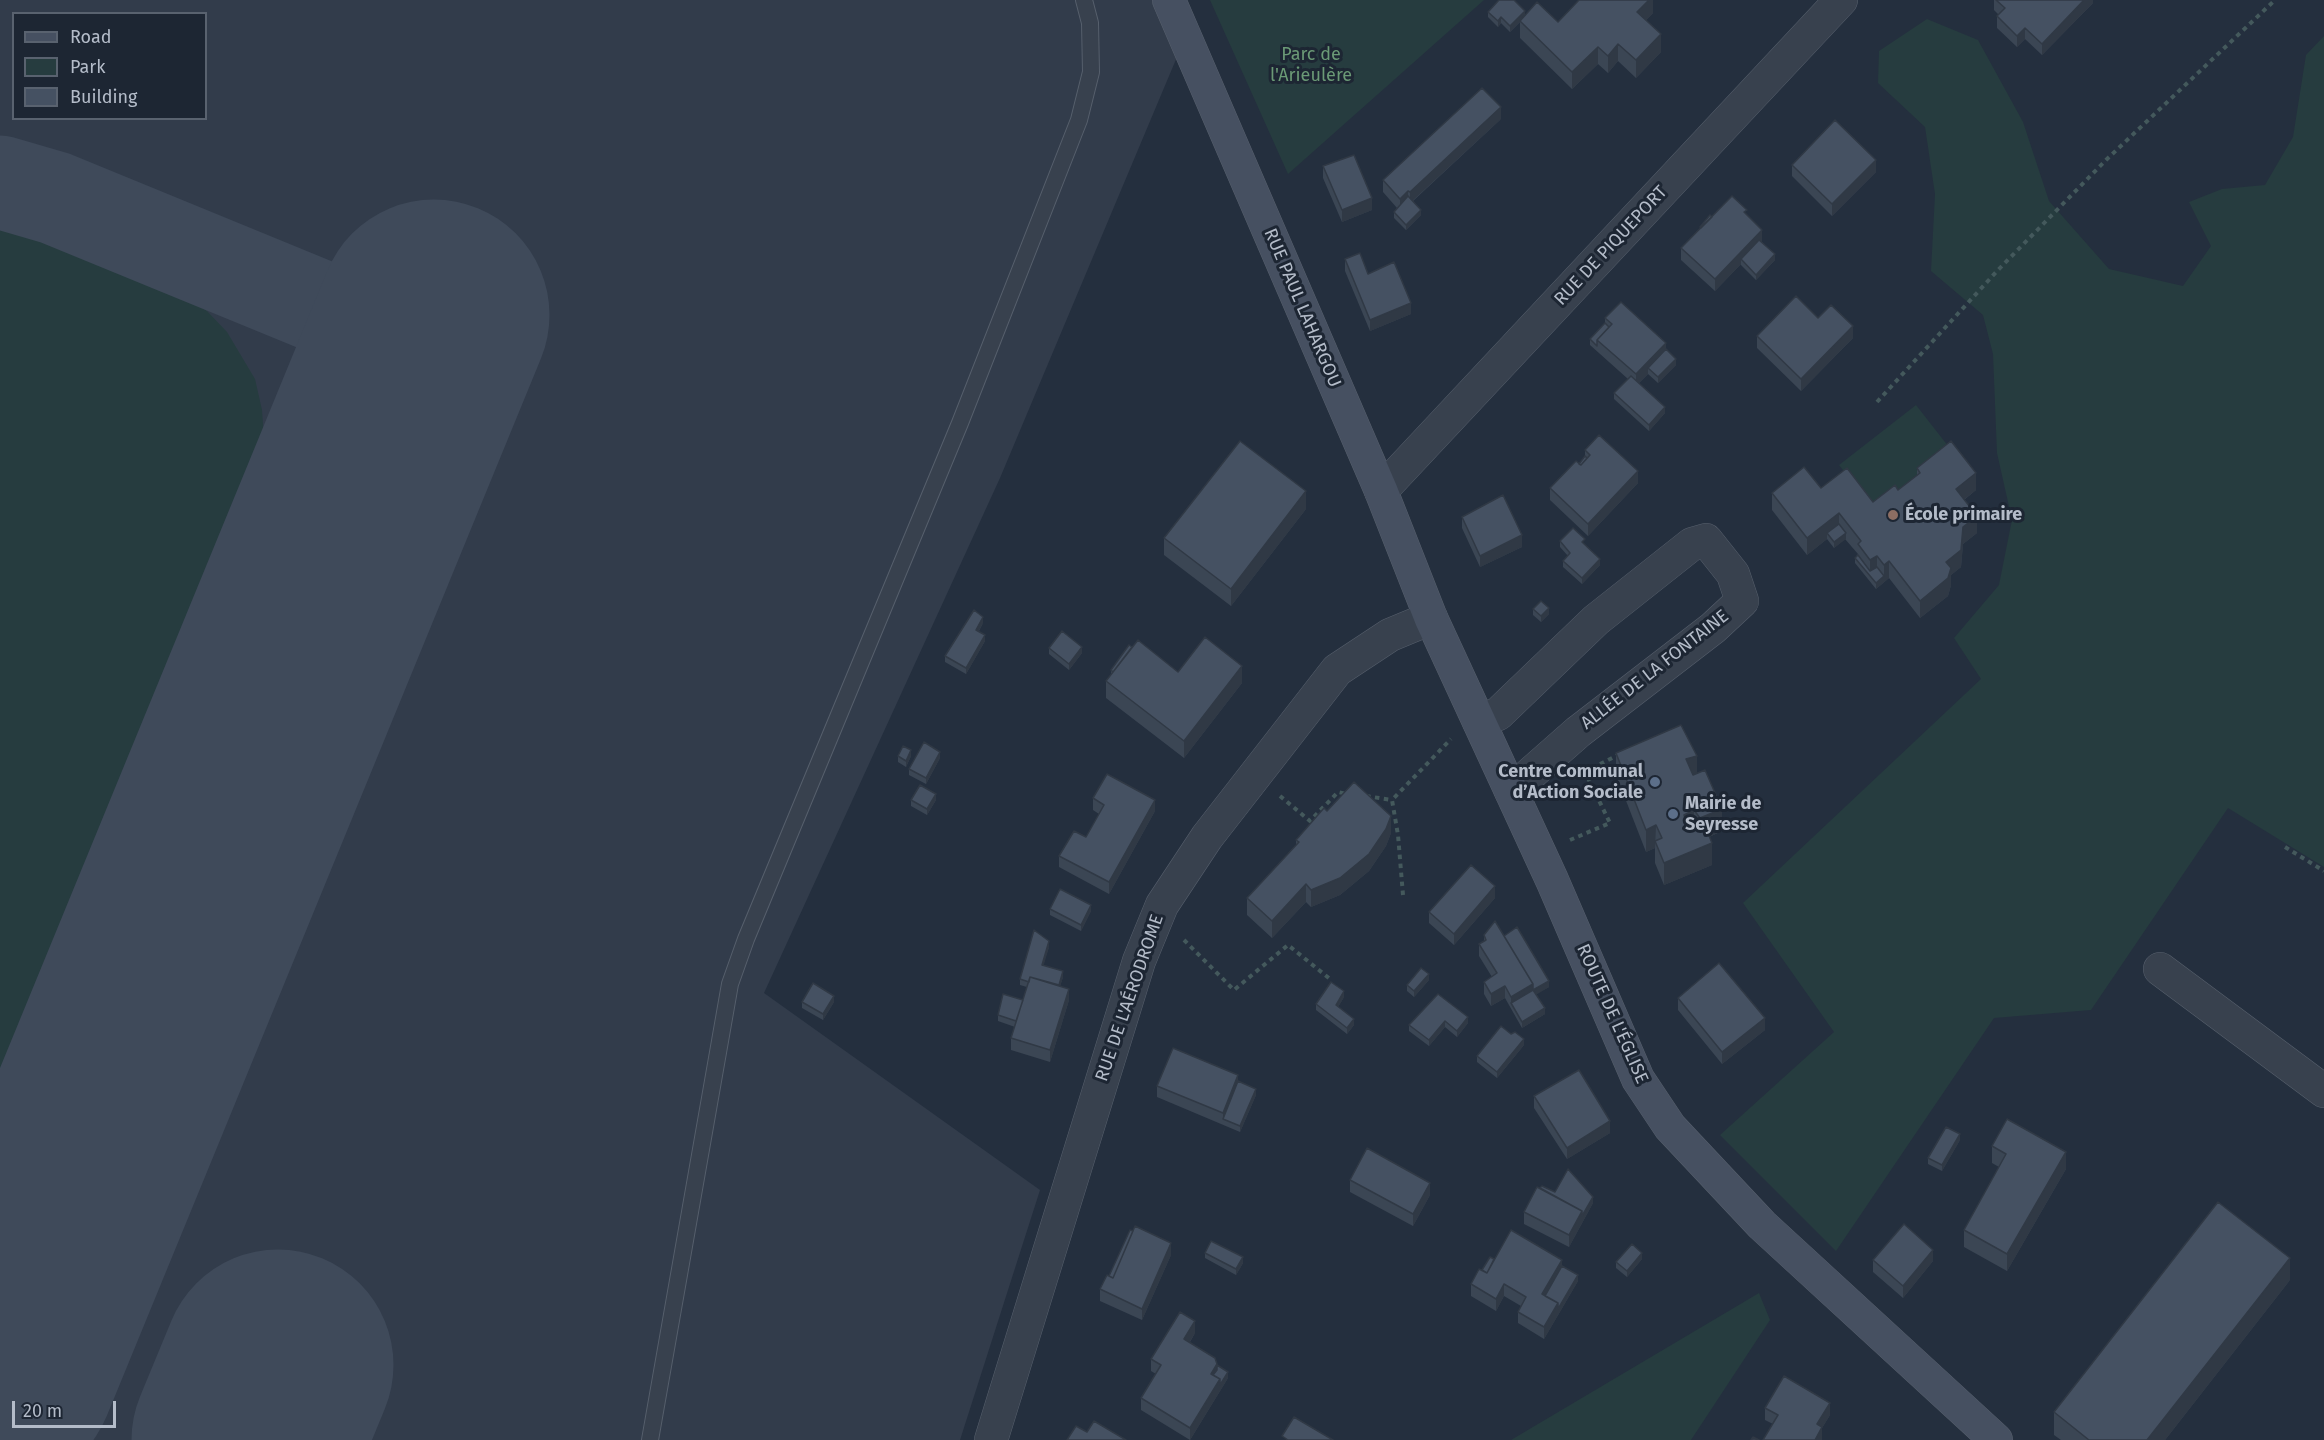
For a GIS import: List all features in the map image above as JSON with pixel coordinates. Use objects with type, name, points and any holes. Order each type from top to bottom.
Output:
[{"type":"street","name":"RUE PAUL LAHARGOU","points":[[1169,0],[1381,491],[1431,618]]},
{"type":"street","name":"RUE DE PIQUEPORT","points":[[1381,491],[1841,0]]},
{"type":"street","name":"ALLÉE DE LA FONTAINE","points":[[1479,720],[1498,714],[1596,620],[1692,544],[1706,540],[1733,574],[1742,601],[1713,628],[1578,732],[1511,791]]},
{"type":"street","name":"ROUTE DE L'ÉGLISE","points":[[1431,618],[1580,943],[1638,1079],[1670,1127],[1762,1226],[1996,1440]]},
{"type":"street","name":"RUE DE L'AÉRODROME","points":[[992,1440],[1139,961],[1162,905],[1207,837],[1337,670],[1390,635],[1431,618]]},
{"type":"street","points":[[2160,969],[2324,1091]]},
{"type":"lane","points":[[650,1440],[730,984],[746,939],[960,423],[1078,120],[1091,72],[1089,23],[1084,0]]},
{"type":"path","points":[[1877,402],[1998,270],[2106,160],[2275,0]]},
{"type":"path","points":[[1392,800],[1447,741],[1479,720]]},
{"type":"path","points":[[1310,821],[1338,792],[1349,794]]},
{"type":"path","points":[[1360,795],[1392,800]]},
{"type":"path","points":[[1392,800],[1398,835],[1403,895]]},
{"type":"path","points":[[2285,847],[2324,871]]},
{"type":"path","points":[[1158,914],[1234,990],[1288,945],[1330,980]]},
{"type":"shaded area","points":[[0,0],[1152,0],[1177,57],[1000,478],[764,993],[1040,1190],[960,1440],[0,1440]]},
{"type":"green space","name":"Parc de l'Arieulère","points":[[1210,0],[1484,0],[1288,174]]},
{"type":"green space","points":[[1927,19],[1978,40],[2023,122],[2049,201],[2109,269],[2183,286],[2211,246],[2189,202],[2222,189],[2265,185],[2293,137],[2306,55],[2324,36],[2324,867],[2228,808],[2091,1010],[1994,1018],[1836,1251],[1720,1135],[1834,1032],[1743,903],[1981,679],[1954,638],[1999,585],[2012,520],[1997,453],[1993,354],[1983,315],[1931,271],[1935,194],[1925,127],[1878,83],[1879,51]]},
{"type":"green space","points":[[0,219],[28,228],[179,293],[207,311],[227,332],[255,379],[262,410],[264,439],[258,463],[0,1092]]},
{"type":"green space","points":[[1916,405],[1952,451],[1875,511],[1839,465]]},
{"type":"green space","points":[[1759,1293],[1770,1320],[1691,1440],[1511,1440]]},
{"type":"building","points":[[1499,0],[1514,0],[1525,11],[1510,26],[1501,17],[1498,21],[1488,12]]},
{"type":"building","points":[[1579,0],[1649,0],[1637,12],[1661,34],[1636,60],[1618,44],[1608,56],[1598,47],[1572,72],[1520,21],[1537,2],[1558,22]]},
{"type":"building","points":[[1996,0],[2084,0],[2042,44],[2025,28],[2017,36],[1997,16],[2005,8]]},
{"type":"building","points":[[1482,88],[1501,107],[1400,199],[1383,180]]},
{"type":"building","points":[[1835,120],[1876,160],[1832,204],[1792,165]]},
{"type":"building","points":[[1354,155],[1372,198],[1342,210],[1323,166]]},
{"type":"building","points":[[1408,196],[1421,210],[1406,225],[1394,212]]},
{"type":"building","points":[[1732,196],[1747,210],[1744,212],[1762,230],[1715,279],[1681,248]]},
{"type":"building","points":[[1710,215],[1712,217],[1701,228],[1700,227]]},
{"type":"building","points":[[1759,240],[1775,254],[1756,275],[1741,259]]},
{"type":"building","points":[[1360,253],[1368,274],[1394,262],[1411,303],[1370,320],[1345,259]]},
{"type":"building","points":[[1796,296],[1818,318],[1831,305],[1853,326],[1801,379],[1757,336]]},
{"type":"building","points":[[1621,302],[1666,343],[1636,374],[1597,340],[1612,324],[1605,318]]},
{"type":"building","points":[[1605,323],[1609,327],[1597,340],[1597,346],[1590,339]]},
{"type":"building","points":[[1666,349],[1676,359],[1658,377],[1648,368]]},
{"type":"building","points":[[1631,376],[1665,407],[1649,425],[1614,393]]},
{"type":"building","points":[[1599,435],[1638,471],[1588,524],[1550,488],[1576,461],[1581,465],[1590,455],[1585,450]]},
{"type":"building","points":[[1240,441],[1306,491],[1231,589],[1164,538]]},
{"type":"building","points":[[1951,441],[1976,473],[1956,489],[1977,516],[1963,527],[1961,550],[1946,562],[1951,568],[1948,578],[1920,601],[1889,561],[1884,565],[1877,556],[1870,560],[1858,544],[1861,541],[1839,513],[1807,538],[1772,493],[1804,467],[1821,488],[1847,468],[1873,502],[1895,485],[1898,490],[1920,473],[1917,468]]},
{"type":"building","points":[[1585,456],[1587,458],[1581,465],[1579,464]]},
{"type":"building","points":[[1503,495],[1522,535],[1480,556],[1462,517]]},
{"type":"building","points":[[1839,524],[1846,533],[1834,542],[1827,533]]},
{"type":"building","points":[[1573,528],[1585,539],[1582,542],[1600,559],[1582,578],[1563,561],[1570,553],[1560,541]]},
{"type":"building","points":[[1858,555],[1870,571],[1877,567],[1884,576],[1876,583],[1855,558]]},
{"type":"building","points":[[1541,601],[1549,608],[1541,616],[1533,609]]},
{"type":"building","points":[[974,610],[983,617],[976,630],[985,635],[966,668],[945,656]]},
{"type":"building","points":[[1062,631],[1082,647],[1069,664],[1049,648]]},
{"type":"building","points":[[1205,637],[1242,666],[1184,741],[1106,681],[1138,640],[1178,672]]},
{"type":"building","points":[[1129,645],[1132,647],[1113,672],[1111,670]]},
{"type":"building","name":"Mairie de Seyresse","points":[[1681,725],[1697,756],[1686,759],[1693,775],[1705,770],[1722,809],[1700,818],[1694,810],[1684,815],[1688,827],[1703,821],[1712,843],[1664,863],[1655,841],[1662,838],[1656,825],[1646,830],[1616,753]]},
{"type":"building","points":[[924,742],[940,752],[926,778],[909,769]]},
{"type":"building","points":[[903,746],[911,750],[906,761],[898,756]]},
{"type":"building","points":[[1107,774],[1155,800],[1109,882],[1059,856],[1074,831],[1086,837],[1104,805],[1093,798]]},
{"type":"building","points":[[1354,782],[1391,816],[1386,829],[1369,854],[1340,878],[1311,890],[1306,884],[1272,921],[1247,898],[1299,842],[1296,840],[1324,808],[1327,811]]},
{"type":"building","points":[[920,785],[936,794],[927,809],[911,800]]},
{"type":"building","points":[[1471,865],[1495,886],[1454,934],[1429,912]]},
{"type":"building","points":[[1060,889],[1091,905],[1081,925],[1050,909]]},
{"type":"building","points":[[1495,921],[1533,984],[1511,997],[1505,986],[1491,994],[1484,982],[1497,973],[1479,944],[1486,940],[1484,935]]},
{"type":"building","points":[[1517,927],[1549,981],[1533,990],[1533,984],[1504,936]]},
{"type":"building","points":[[1034,930],[1049,941],[1042,965],[1063,971],[1059,985],[1030,977],[1029,982],[1020,979]]},
{"type":"building","points":[[1719,963],[1765,1018],[1722,1052],[1678,998]]},
{"type":"building","points":[[1421,968],[1429,974],[1414,991],[1407,985]]},
{"type":"building","points":[[1030,977],[1069,989],[1050,1050],[1011,1038]]},
{"type":"building","points":[[1331,982],[1344,991],[1336,1005],[1354,1019],[1347,1028],[1316,1004]]},
{"type":"building","points":[[813,983],[834,996],[823,1014],[802,1002]]},
{"type":"building","points":[[1533,990],[1545,1008],[1522,1022],[1511,1003]]},
{"type":"building","points":[[1003,994],[1023,1000],[1016,1021],[998,1015]]},
{"type":"building","points":[[1438,994],[1468,1017],[1457,1031],[1445,1021],[1429,1040],[1409,1025]]},
{"type":"building","points":[[1501,1026],[1511,1034],[1515,1032],[1524,1039],[1497,1072],[1477,1056]]},
{"type":"building","points":[[1173,1048],[1238,1075],[1223,1113],[1157,1086]]},
{"type":"building","points":[[1579,1070],[1610,1121],[1567,1148],[1534,1096]]},
{"type":"building","points":[[1238,1081],[1256,1089],[1240,1126],[1223,1119]]},
{"type":"building","points":[[2007,1119],[2066,1152],[2007,1254],[1964,1230],[2006,1154],[1992,1146]]},
{"type":"building","points":[[1946,1127],[1960,1134],[1942,1165],[1928,1158]]},
{"type":"building","points":[[1367,1148],[1430,1183],[1413,1214],[1350,1180]]},
{"type":"building","points":[[1568,1169],[1593,1197],[1582,1216],[1582,1211],[1540,1188],[1542,1186],[1555,1192]]},
{"type":"building","points":[[1537,1187],[1582,1211],[1569,1235],[1524,1212]]},
{"type":"building","points":[[2218,1202],[2290,1258],[2147,1440],[2089,1440],[2054,1412]]},
{"type":"building","points":[[1904,1224],[1933,1250],[1903,1286],[1873,1260]]},
{"type":"building","points":[[1135,1226],[1171,1243],[1142,1309],[1100,1289],[1107,1275],[1113,1278]]},
{"type":"building","points":[[1130,1230],[1133,1231],[1113,1278],[1109,1276]]},
{"type":"building","points":[[1511,1230],[1562,1260],[1542,1294],[1558,1303],[1544,1327],[1518,1312],[1526,1297],[1504,1284],[1496,1299],[1471,1284],[1479,1269],[1487,1273]]},
{"type":"building","points":[[1211,1241],[1243,1257],[1236,1269],[1205,1253]]},
{"type":"building","points":[[1632,1244],[1642,1253],[1627,1271],[1616,1262]]},
{"type":"building","points":[[1490,1257],[1494,1259],[1487,1273],[1482,1270]]},
{"type":"building","points":[[1562,1266],[1578,1275],[1558,1309],[1558,1303],[1545,1296]]},
{"type":"building","points":[[1180,1312],[1195,1321],[1184,1339],[1215,1358],[1217,1364],[1211,1374],[1220,1379],[1190,1428],[1141,1398],[1161,1365],[1151,1359]]},
{"type":"building","points":[[1217,1365],[1228,1372],[1220,1385],[1220,1379],[1213,1375],[1217,1370]]},
{"type":"building","points":[[1784,1376],[1830,1403],[1817,1424],[1822,1427],[1815,1440],[1763,1440],[1778,1415],[1765,1408]]},
{"type":"building","points":[[1294,1417],[1333,1440],[1288,1440],[1282,1436]]},
{"type":"building","points":[[1094,1421],[1126,1440],[1067,1440],[1076,1426],[1087,1432]]},
{"type":"taxiway","points":[[0,182],[55,198],[372,328],[385,341],[393,355],[397,368],[397,388],[357,487]]},
{"type":"runway","points":[[0,1372],[434,315]]},
{"type":"runway","points":[[247,1440],[278,1365]]},
{"type":"place","name":"École primaire","points":[[1893,515]]},
{"type":"place","name":"Centre Communal d’Action Sociale","points":[[1655,782]]},
{"type":"place","name":"Mairie de Seyresse","points":[[1673,814]]}]
